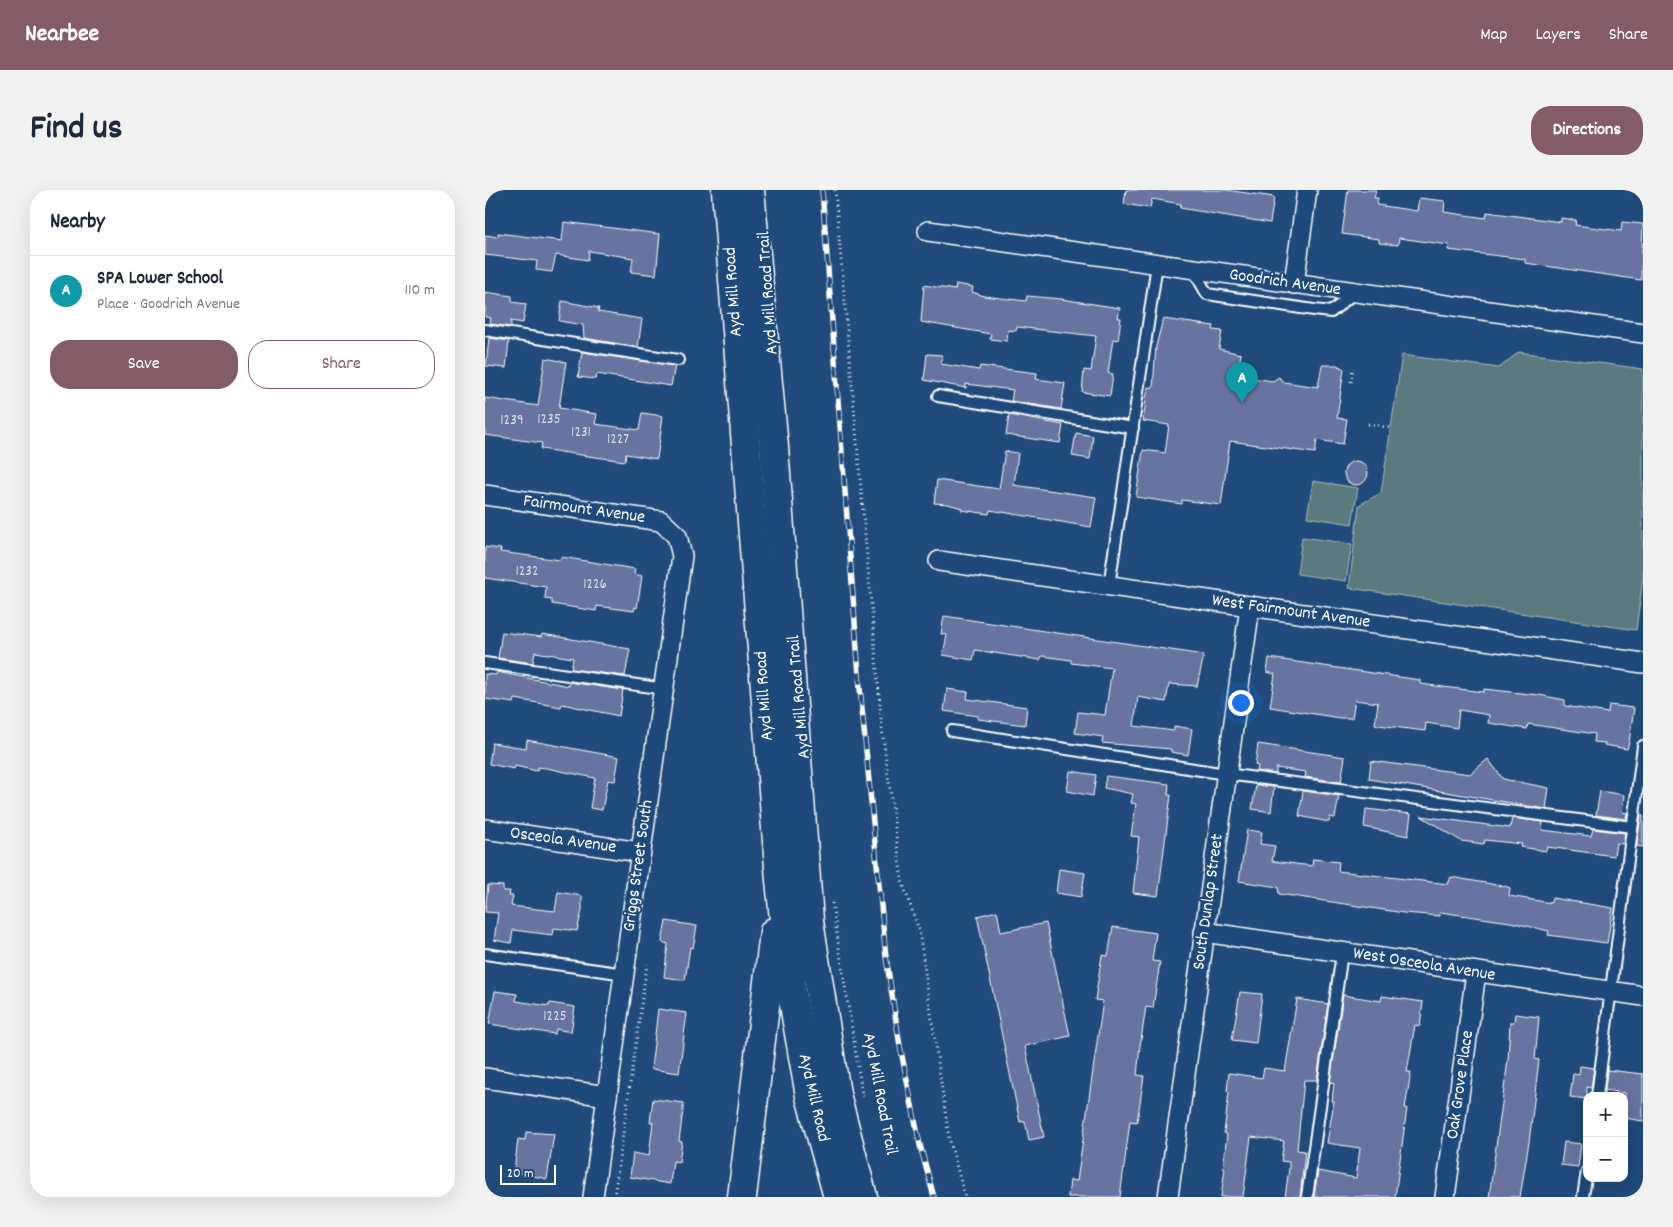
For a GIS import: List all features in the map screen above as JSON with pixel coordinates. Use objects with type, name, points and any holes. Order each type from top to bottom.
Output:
[{"type":"main road","name":"Ayd Mill Road","points":[[726,190],[780,880],[791,988],[810,1096],[838,1197]]},
{"type":"main road","name":"Ayd Mill Road","points":[[750,190],[774,446],[809,921],[836,1094],[863,1197]]},
{"type":"main road","points":[[741,1197],[780,880]]},
{"type":"street","points":[[1294,284],[1307,190]]},
{"type":"street","name":"Goodrich Avenue","points":[[928,231],[1643,333]]},
{"type":"street","name":"Fairmount Avenue","points":[[485,495],[661,521],[677,536]]},
{"type":"street","name":"Griggs Street South","points":[[593,1197],[681,571],[682,556],[677,536]]},
{"type":"street","name":"West Fairmount Avenue","points":[[939,561],[1643,663]]},
{"type":"street","name":"South Dunlap Street","points":[[1168,1197],[1250,606]]},
{"type":"street","name":"Osceola Avenue","points":[[485,829],[640,852]]},
{"type":"street","name":"West Osceola Avenue","points":[[1205,932],[1476,974],[1643,996]]},
{"type":"street","name":"Oak Grove Place","points":[[1445,1197],[1476,974]]},
{"type":"street","points":[[485,1078],[607,1096]]},
{"type":"lane","points":[[1109,586],[1157,264]]},
{"type":"lane","points":[[1193,269],[1207,294],[1314,310],[1331,312],[1354,293]]},
{"type":"lane","points":[[485,330],[678,360]]},
{"type":"lane","points":[[938,396],[1133,428]]},
{"type":"lane","points":[[485,662],[665,689]]},
{"type":"lane","points":[[952,731],[1227,774],[1632,826]]},
{"type":"lane","points":[[1598,1092],[1643,746]]},
{"type":"lane","points":[[1307,1197],[1342,953]]},
{"type":"lane","points":[[485,954],[625,974]]},
{"type":"lane","points":[[1583,1197],[1585,1182]]},
{"type":"path","points":[[835,190],[881,729],[902,882],[919,930],[949,1138],[965,1197]]},
{"type":"path","points":[[1351,382],[1353,368]]},
{"type":"path","points":[[1368,424],[1392,428]]},
{"type":"path","name":"Ayd Mill Road Trail","points":[[831,896],[863,1102]]},
{"type":"path","points":[[614,1197],[647,964]]},
{"type":"green space","points":[[1519,352],[1643,369],[1643,578],[1636,630],[1349,588],[1359,505],[1381,493],[1402,355],[1499,368]]},
{"type":"green space","points":[[1313,481],[1358,488],[1352,524],[1307,517]]},
{"type":"green space","points":[[1302,537],[1352,544],[1346,581],[1297,574]]},
{"type":"building","points":[[1126,190],[1226,190],[1274,197],[1270,223],[1180,208],[1181,204],[1152,199],[1150,208],[1124,204]]},
{"type":"building","points":[[1348,190],[1376,190],[1374,198],[1378,198],[1377,205],[1417,211],[1419,198],[1445,201],[1444,212],[1486,218],[1487,212],[1561,222],[1561,218],[1576,220],[1575,225],[1621,231],[1622,222],[1643,224],[1641,280],[1525,263],[1525,259],[1448,250],[1449,245],[1399,238],[1398,245],[1379,243],[1379,239],[1342,234]]},
{"type":"building","points":[[564,222],[660,234],[656,275],[631,272],[633,258],[589,251],[588,260],[556,255],[552,272],[536,270],[537,261],[485,255],[485,235],[498,237],[498,233],[562,241]]},
{"type":"building","points":[[956,284],[973,287],[972,292],[984,296],[1026,301],[1027,296],[1061,299],[1120,308],[1118,318],[1121,318],[1118,340],[1113,339],[1108,373],[1113,374],[1110,396],[1082,392],[1084,370],[1091,371],[1096,336],[1017,327],[1016,331],[1008,330],[1007,341],[990,339],[991,334],[921,322],[924,285],[955,290]]},
{"type":"building","points":[[485,292],[512,296],[512,302],[526,304],[523,323],[511,321],[511,327],[490,324],[491,318],[485,317]]},
{"type":"building","points":[[562,301],[599,308],[598,312],[642,319],[638,347],[584,338],[583,325],[559,321]]},
{"type":"building","points":[[1163,319],[1214,326],[1213,330],[1222,331],[1219,349],[1241,354],[1237,376],[1273,381],[1279,377],[1283,382],[1318,387],[1322,365],[1337,365],[1344,369],[1337,418],[1347,419],[1343,444],[1317,440],[1315,453],[1230,441],[1221,505],[1182,500],[1182,504],[1136,497],[1143,450],[1165,453],[1169,425],[1143,421],[1148,387],[1153,388],[1156,346]]},
{"type":"building","points":[[489,338],[509,341],[506,368],[486,366]]},
{"type":"building","points":[[582,352],[675,366],[671,386],[597,374],[596,379],[578,377]]},
{"type":"building","points":[[927,354],[942,355],[941,364],[979,370],[980,366],[1037,373],[1036,379],[1065,383],[1061,409],[1011,401],[1013,390],[966,384],[966,388],[924,380]]},
{"type":"building","points":[[545,358],[566,362],[559,408],[597,414],[595,424],[639,430],[642,413],[663,416],[657,459],[626,454],[625,461],[588,456],[541,449],[542,443],[485,435],[485,398],[538,406]]},
{"type":"building","points":[[1009,415],[1063,425],[1060,443],[1006,435]]},
{"type":"building","points":[[1076,433],[1093,436],[1090,459],[1072,456]]},
{"type":"building","points":[[1005,451],[1018,453],[1014,485],[1096,497],[1091,527],[990,510],[989,514],[961,510],[962,508],[948,504],[934,503],[937,480],[999,489]]},
{"type":"building","points":[[1356,461],[1361,462],[1367,468],[1367,478],[1361,484],[1356,485],[1351,484],[1345,478],[1344,473],[1345,468],[1351,462]]},
{"type":"building","points":[[485,547],[501,549],[500,552],[560,560],[561,557],[635,569],[634,574],[642,576],[637,608],[635,607],[634,611],[597,606],[596,611],[552,604],[552,600],[545,599],[546,587],[485,578]]},
{"type":"building","points":[[944,616],[1204,655],[1197,686],[1169,684],[1166,702],[1138,697],[1134,726],[1174,731],[1174,726],[1192,729],[1188,755],[1171,752],[1171,749],[1102,743],[1103,737],[1075,733],[1078,712],[1105,715],[1112,668],[1071,663],[1071,660],[1042,656],[1040,660],[975,650],[973,660],[943,655],[947,635],[941,634]]},
{"type":"building","points":[[502,632],[541,637],[542,634],[630,649],[625,676],[571,669],[573,658],[535,652],[533,663],[498,658]]},
{"type":"building","points":[[1269,658],[1420,680],[1420,684],[1484,692],[1484,689],[1539,695],[1565,700],[1565,706],[1608,713],[1609,705],[1634,708],[1629,742],[1627,749],[1604,745],[1605,743],[1594,742],[1595,734],[1528,724],[1527,729],[1488,723],[1489,715],[1459,710],[1457,728],[1426,723],[1425,731],[1375,724],[1378,703],[1355,700],[1352,718],[1340,718],[1270,707],[1275,674],[1267,672]]},
{"type":"building","points":[[497,672],[569,686],[569,682],[623,690],[619,716],[562,704],[561,707],[515,699],[514,703],[485,699],[485,674],[496,675]]},
{"type":"building","points":[[947,689],[968,692],[967,699],[1027,707],[1025,725],[978,719],[978,716],[944,711]]},
{"type":"building","points":[[527,740],[619,757],[615,781],[608,780],[602,810],[590,808],[595,778],[546,768],[538,767],[537,771],[515,766],[514,769],[489,764],[492,743],[526,748]]},
{"type":"building","points":[[1258,744],[1345,757],[1341,782],[1305,777],[1306,772],[1276,768],[1276,774],[1257,771],[1258,766],[1255,765]]},
{"type":"building","points":[[1488,759],[1503,779],[1549,788],[1546,809],[1369,779],[1371,761],[1470,774]]},
{"type":"building","points":[[1070,771],[1096,775],[1093,796],[1067,791]]},
{"type":"building","points":[[1106,776],[1169,784],[1168,795],[1171,795],[1158,896],[1133,893],[1139,837],[1131,836],[1136,804],[1131,803],[1133,794],[1104,788]]},
{"type":"building","points":[[1256,785],[1274,787],[1271,812],[1252,809]]},
{"type":"building","points":[[1303,791],[1339,796],[1335,818],[1330,817],[1329,822],[1299,816]]},
{"type":"building","points":[[1600,791],[1624,795],[1622,812],[1627,813],[1626,819],[1596,815]]},
{"type":"building","points":[[1366,809],[1411,814],[1408,836],[1364,827]]},
{"type":"building","points":[[1641,815],[1643,816],[1643,847],[1637,846]]},
{"type":"building","points":[[1421,816],[1510,828],[1512,818],[1543,822],[1542,830],[1591,836],[1593,829],[1625,833],[1623,844],[1616,843],[1614,856],[1547,847],[1546,851],[1521,847],[1522,844],[1485,840],[1484,844],[1461,841]]},
{"type":"building","points":[[1247,830],[1262,832],[1260,844],[1275,846],[1272,861],[1312,866],[1313,859],[1339,862],[1338,871],[1448,884],[1451,877],[1508,887],[1510,888],[1509,896],[1551,903],[1552,898],[1613,908],[1607,943],[1548,935],[1549,931],[1510,922],[1440,912],[1440,916],[1404,913],[1279,894],[1278,887],[1239,881]]},
{"type":"building","points":[[1059,869],[1085,873],[1081,897],[1056,893]]},
{"type":"building","points":[[488,885],[503,886],[503,891],[510,891],[509,896],[513,896],[511,906],[555,911],[558,892],[582,896],[582,910],[577,931],[554,928],[553,935],[513,930],[511,943],[494,940],[498,913],[485,912]]},
{"type":"building","points":[[997,911],[1001,932],[1046,923],[1070,1036],[1025,1046],[1044,1137],[1029,1140],[1025,1121],[1020,1122],[977,916]]},
{"type":"building","points":[[666,921],[697,926],[693,948],[690,947],[685,980],[664,977],[668,944],[662,942]]},
{"type":"building","points":[[1113,927],[1156,933],[1152,961],[1160,962],[1153,1008],[1146,1007],[1140,1046],[1137,1075],[1144,1076],[1137,1122],[1130,1121],[1120,1197],[1068,1197],[1070,1180],[1077,1181],[1103,1001],[1095,1000],[1102,955],[1108,956]]},
{"type":"building","points":[[495,991],[517,994],[516,1001],[549,1006],[550,1003],[575,1007],[571,1032],[556,1029],[555,1034],[489,1024]]},
{"type":"building","points":[[1240,992],[1262,994],[1256,1043],[1232,1040]]},
{"type":"building","points":[[1343,995],[1381,1001],[1382,996],[1423,1002],[1420,1026],[1415,1025],[1407,1072],[1411,1072],[1395,1197],[1314,1197],[1318,1171],[1356,1178],[1360,1148],[1327,1143],[1334,1101],[1332,1101],[1334,1083],[1330,1082]]},
{"type":"building","points":[[1297,999],[1328,1004],[1317,1080],[1304,1080],[1297,1150],[1305,1151],[1300,1197],[1285,1197],[1289,1162],[1281,1161],[1284,1141],[1251,1137],[1243,1197],[1221,1197],[1225,1168],[1223,1168],[1227,1134],[1224,1133],[1229,1092],[1227,1091],[1229,1073],[1262,1078],[1264,1068],[1285,1071]]},
{"type":"building","points":[[658,1009],[687,1013],[679,1073],[651,1069]]},
{"type":"building","points":[[1515,1014],[1539,1017],[1535,1059],[1539,1060],[1529,1142],[1520,1197],[1489,1197],[1508,1060],[1510,1022],[1514,1022]]},
{"type":"building","points":[[1580,1066],[1594,1068],[1591,1088],[1587,1087],[1587,1092],[1583,1092],[1583,1099],[1570,1097],[1573,1074],[1579,1075]]},
{"type":"building","points":[[1607,1070],[1643,1074],[1643,1121],[1628,1119],[1628,1092],[1605,1090]]},
{"type":"building","points":[[653,1099],[684,1103],[679,1141],[682,1142],[679,1162],[673,1161],[670,1184],[630,1177],[633,1153],[649,1156],[653,1122],[650,1122]]},
{"type":"building","points":[[526,1132],[554,1134],[547,1179],[514,1172],[518,1139],[525,1140]]},
{"type":"building","points":[[1564,1142],[1581,1144],[1578,1167],[1561,1165]]},
{"type":"railway","points":[[822,190],[860,688],[886,957],[900,1046],[920,1145],[934,1197]]},
{"type":"place","name":"SPA Lower School","points":[[1242,403]]}]
